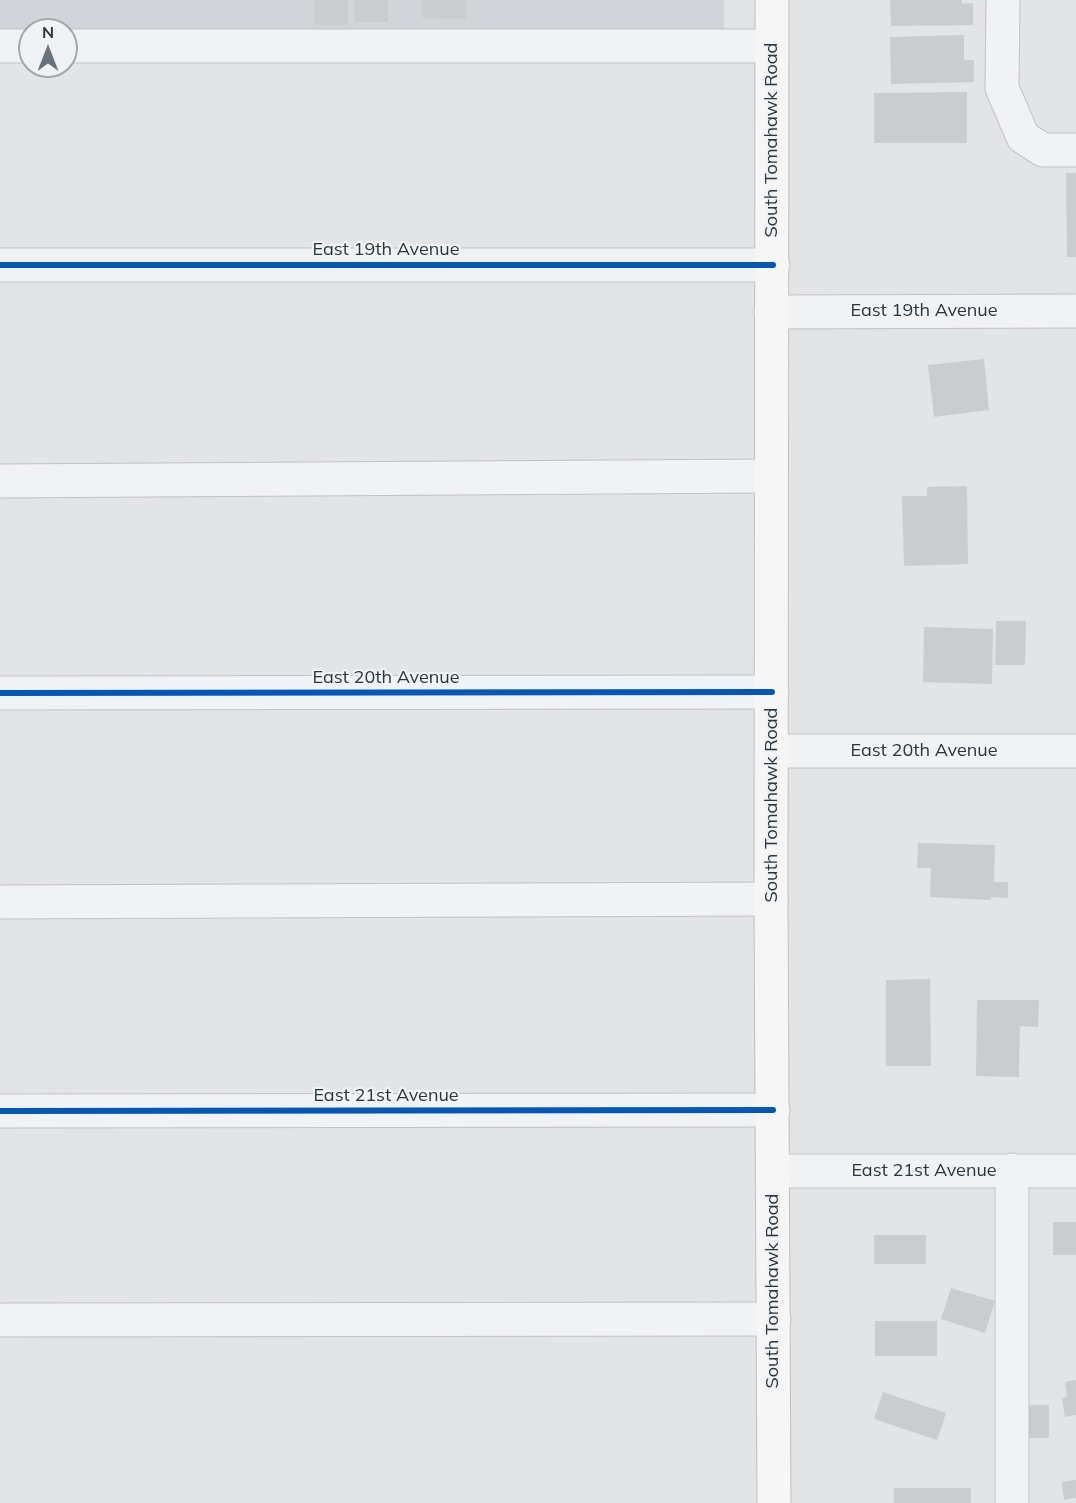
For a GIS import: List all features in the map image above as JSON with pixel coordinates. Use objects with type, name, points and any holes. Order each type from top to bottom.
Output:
[{"type":"main road","name":"South Tomahawk Road","points":[[772,0],[771,899],[774,1503]]},
{"type":"street","points":[[1003,0],[1002,88],[1023,137],[1043,150],[1076,150]]},
{"type":"street","points":[[0,46],[18,46]]},
{"type":"street","points":[[78,46],[771,46]]},
{"type":"street","name":"East 19th Avenue","points":[[0,265],[773,265]]},
{"type":"street","name":"East 19th Avenue","points":[[771,312],[1076,311]]},
{"type":"street","points":[[0,481],[771,476]]},
{"type":"street","name":"East 20th Avenue","points":[[0,693],[772,692]]},
{"type":"street","name":"East 20th Avenue","points":[[772,751],[1076,751]]},
{"type":"street","points":[[0,902],[771,899]]},
{"type":"street","name":"East 21st Avenue","points":[[0,1111],[773,1110]]},
{"type":"street","points":[[1012,1170],[1012,1503]]},
{"type":"street","name":"East 21st Avenue","points":[[773,1171],[1076,1171]]},
{"type":"street","points":[[0,1320],[774,1318]]},
{"type":"shaded area","points":[[0,0],[724,0],[724,46],[78,31],[78,18],[18,18],[18,36],[0,46]]},
{"type":"building","points":[[315,0],[348,0],[348,25],[315,25]]},
{"type":"building","points":[[355,0],[388,0],[388,22],[355,22]]},
{"type":"building","points":[[422,0],[466,0],[466,19],[422,18]]},
{"type":"building","points":[[890,0],[962,0],[962,4],[973,3],[973,25],[891,26]]},
{"type":"building","points":[[964,35],[964,60],[974,60],[974,82],[891,84],[890,37]]},
{"type":"building","points":[[967,92],[967,143],[874,143],[874,93]]},
{"type":"building","points":[[1066,173],[1076,173],[1076,257],[1067,257]]},
{"type":"building","points":[[984,359],[989,410],[934,417],[928,365]]},
{"type":"building","points":[[967,486],[968,564],[904,566],[902,496],[927,496],[927,487]]},
{"type":"building","points":[[996,621],[1026,621],[1025,665],[995,665]]},
{"type":"building","points":[[924,627],[993,629],[992,684],[923,682]]},
{"type":"building","points":[[918,843],[995,845],[994,882],[1008,882],[1008,898],[991,897],[991,900],[930,897],[931,868],[917,868]]},
{"type":"building","points":[[930,979],[931,1066],[886,1066],[886,980]]},
{"type":"building","points":[[977,1000],[1039,1000],[1038,1027],[1020,1026],[1019,1077],[976,1076]]},
{"type":"building","points":[[1053,1222],[1076,1222],[1076,1255],[1053,1255]]},
{"type":"building","points":[[874,1235],[926,1235],[926,1264],[874,1264]]},
{"type":"building","points":[[951,1288],[995,1301],[985,1333],[941,1319]]},
{"type":"building","points":[[875,1321],[937,1321],[937,1356],[875,1356]]},
{"type":"building","points":[[1076,1380],[1076,1415],[1065,1417],[1062,1398],[1067,1397],[1065,1382]]},
{"type":"building","points":[[883,1392],[946,1413],[937,1440],[874,1419]]},
{"type":"building","points":[[1022,1405],[1049,1405],[1049,1438],[1022,1438]]},
{"type":"building","points":[[1076,1480],[1076,1498],[1064,1500],[1062,1482]]},
{"type":"building","points":[[894,1488],[971,1488],[971,1503],[894,1503]]},
{"type":"cycle path","points":[[0,265],[773,265]]},
{"type":"cycle path","points":[[0,693],[772,692]]},
{"type":"cycle path","points":[[0,1111],[773,1110]]}]
